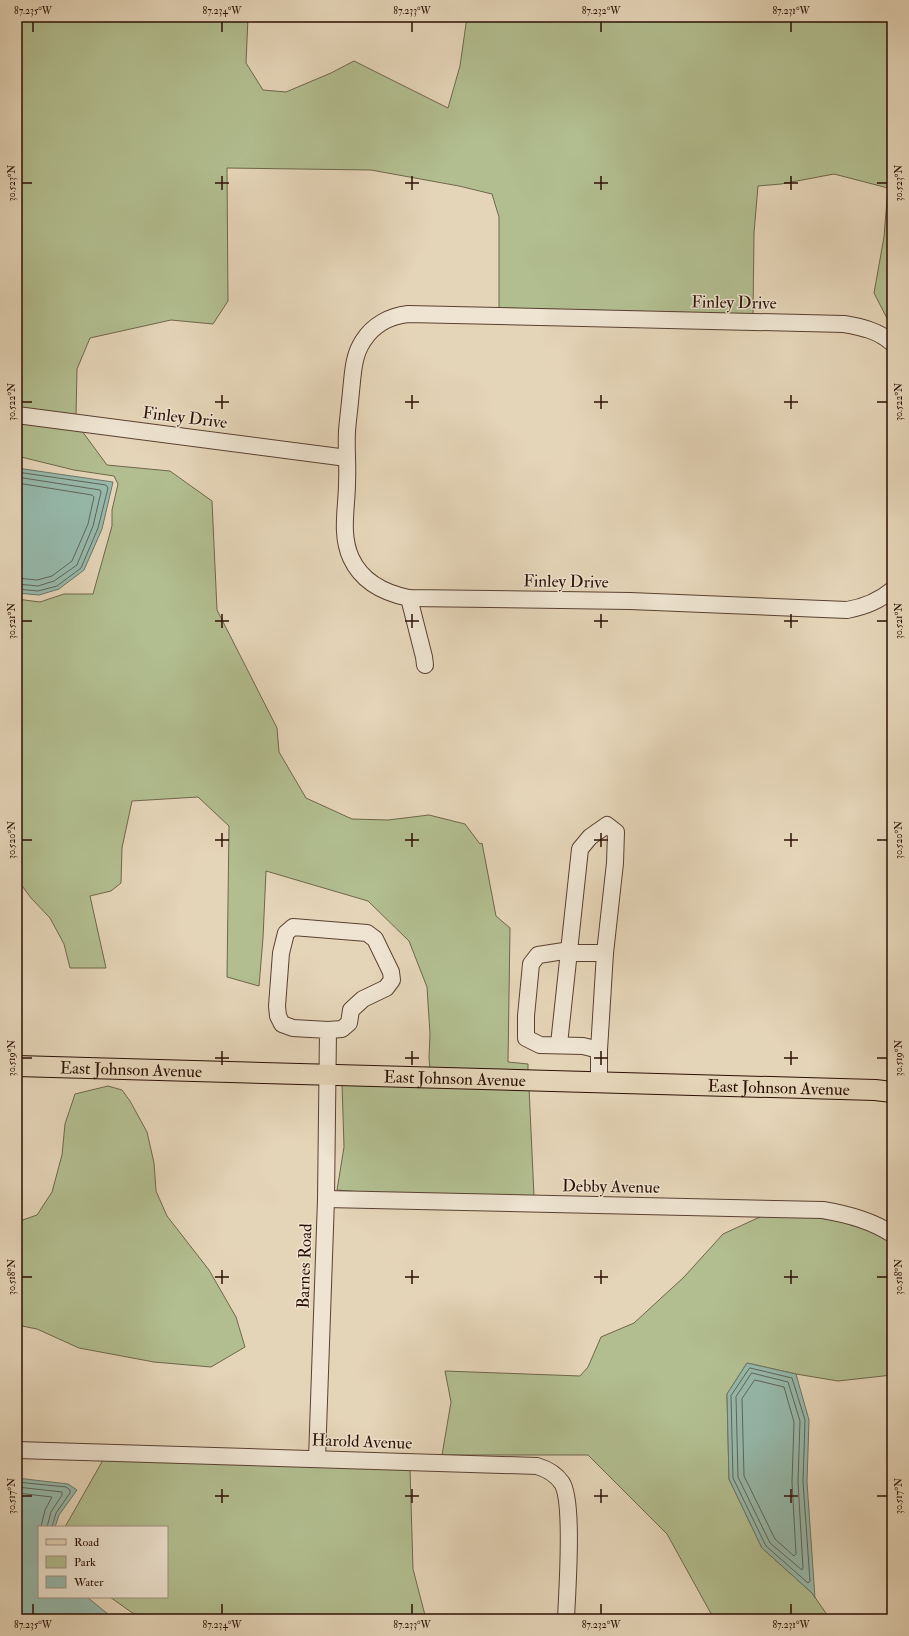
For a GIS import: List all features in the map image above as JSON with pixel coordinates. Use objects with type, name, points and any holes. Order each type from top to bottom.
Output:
[{"type":"main road","name":"East Johnson Avenue","points":[[17,1066],[875,1090],[892,1092]]},
{"type":"street","name":"Finley Drive","points":[[892,344],[874,331],[844,324],[399,315],[377,326],[362,342],[353,368],[347,432],[345,535],[352,559],[359,572],[378,588],[409,598],[630,601],[847,610],[876,601],[892,590]]},
{"type":"street","name":"Finley Drive","points":[[17,414],[347,458]]},
{"type":"street","points":[[409,598],[425,665]]},
{"type":"street","points":[[559,1044],[580,849],[590,837],[607,825],[616,832],[615,863],[605,953],[599,1082]]},
{"type":"street","points":[[293,927],[367,933],[375,939],[391,972],[392,980],[386,988],[363,998],[350,1010],[349,1023],[342,1029],[328,1030],[294,1028],[282,1024],[278,1016],[277,1006],[281,953],[286,933],[293,927]]},
{"type":"street","points":[[600,1050],[583,1046],[559,1044],[540,1045],[526,1038],[526,1016],[531,964],[538,955],[564,951],[569,953],[605,953]]},
{"type":"street","name":"Barnes Road","points":[[317,1459],[326,1199],[328,1030]]},
{"type":"street","name":"Debby Avenue","points":[[326,1199],[823,1210],[866,1220],[892,1234]]},
{"type":"street","name":"Harold Avenue","points":[[17,1450],[537,1466],[547,1469],[556,1475],[567,1494],[568,1560],[566,1619]]},
{"type":"green space","points":[[17,17],[248,17],[246,63],[263,90],[286,92],[331,73],[354,61],[448,108],[460,66],[467,17],[892,17],[892,328],[874,293],[884,237],[888,188],[834,174],[781,184],[758,186],[754,233],[753,314],[499,308],[499,217],[492,194],[459,186],[371,170],[227,168],[228,301],[213,324],[171,320],[90,338],[77,369],[76,415],[17,407]]},
{"type":"green space","points":[[17,422],[82,431],[107,465],[170,471],[212,501],[217,610],[277,728],[279,752],[306,798],[352,819],[388,820],[429,815],[465,824],[480,844],[482,843],[496,916],[510,928],[508,1062],[528,1064],[528,1073],[430,1070],[430,1034],[427,987],[409,941],[368,901],[266,871],[259,986],[227,977],[229,826],[198,797],[132,801],[122,848],[121,883],[111,891],[90,896],[106,968],[70,968],[64,944],[50,918],[31,898],[17,879],[17,599],[40,602],[64,594],[93,594],[112,526],[112,510],[118,484],[114,476],[74,470],[17,456]]},
{"type":"green space","points":[[342,1083],[529,1088],[534,1196],[373,1193],[337,1190],[344,1147]]},
{"type":"green space","points":[[108,1086],[122,1090],[130,1101],[147,1132],[154,1163],[156,1191],[167,1216],[209,1270],[236,1317],[245,1347],[211,1367],[154,1362],[79,1348],[37,1329],[17,1325],[17,1222],[37,1215],[52,1192],[62,1155],[65,1124],[75,1094]]},
{"type":"green space","points":[[762,1216],[829,1219],[845,1222],[876,1234],[892,1243],[892,1375],[838,1381],[796,1374],[747,1363],[727,1394],[729,1479],[762,1548],[812,1593],[830,1619],[714,1619],[667,1534],[588,1455],[442,1455],[451,1402],[445,1371],[580,1376],[588,1367],[601,1337],[634,1323],[684,1277],[723,1234]]},
{"type":"green space","points":[[103,1460],[410,1469],[413,1569],[426,1619],[144,1619],[111,1598],[168,1598],[168,1526],[66,1526]]},
{"type":"water","points":[[17,468],[113,482],[102,529],[84,570],[59,589],[39,595],[17,593]]},
{"type":"water","points":[[747,1363],[796,1374],[809,1420],[807,1482],[815,1598],[812,1593],[762,1548],[729,1479],[727,1394]]},
{"type":"water","points":[[17,1478],[68,1484],[77,1490],[59,1515],[55,1526],[38,1526],[38,1598],[88,1598],[114,1619],[17,1619]]}]
